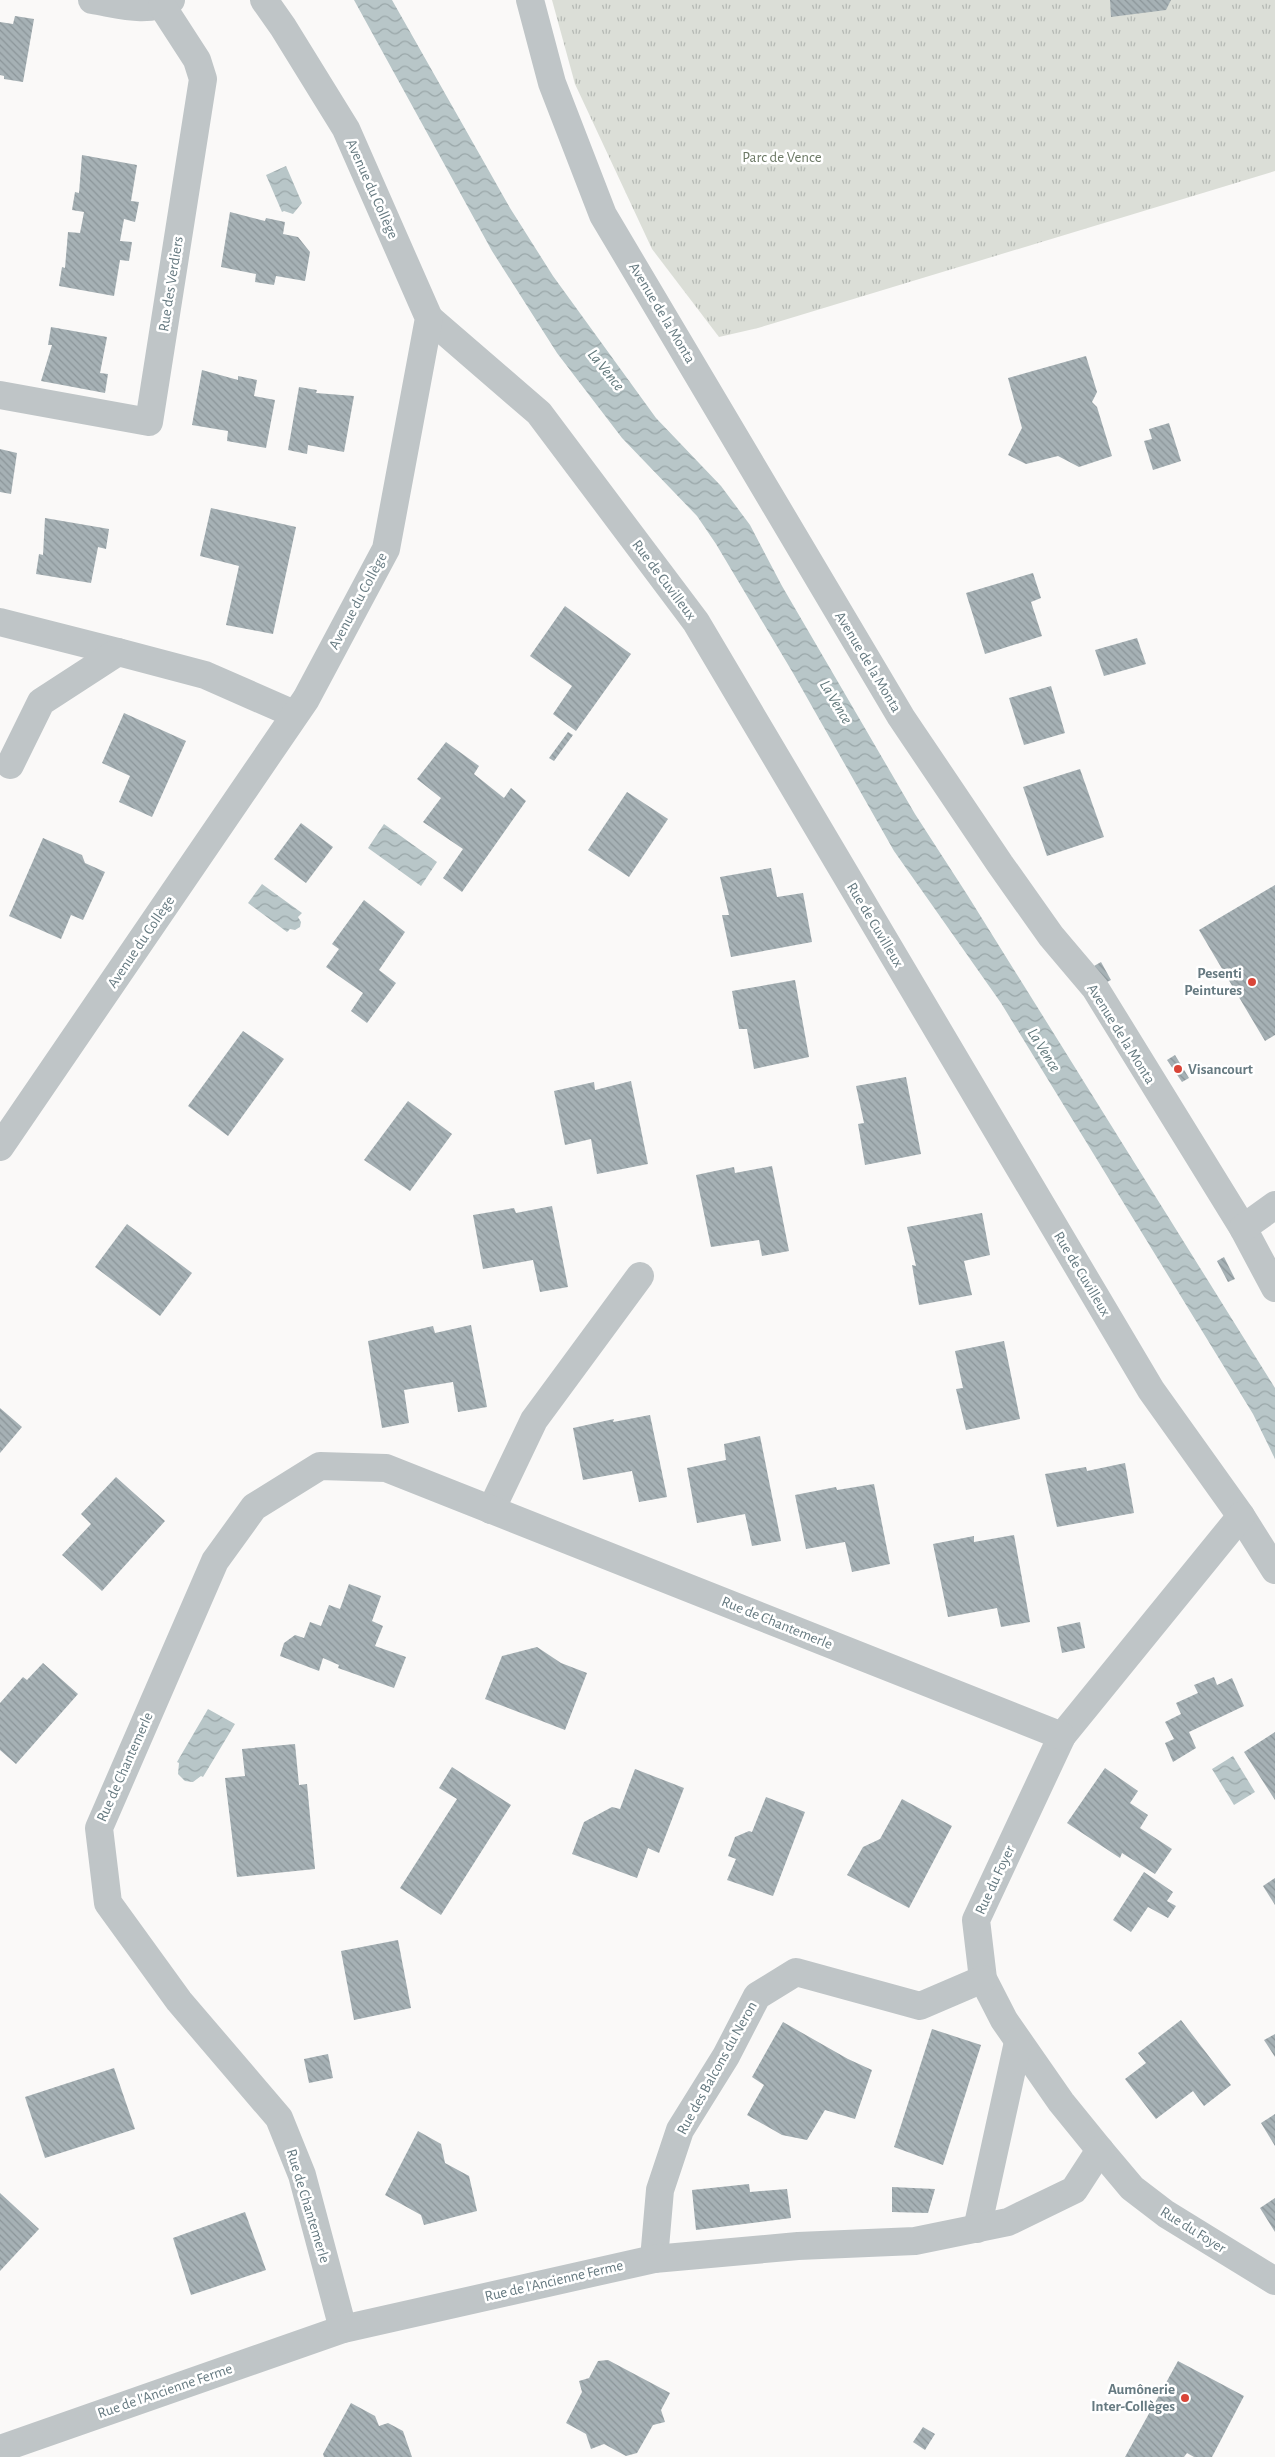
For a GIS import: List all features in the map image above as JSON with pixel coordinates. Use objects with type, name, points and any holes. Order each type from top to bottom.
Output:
[{"type":"street","points":[[92,0],[139,7],[167,3]]},
{"type":"street","name":"Avenue du Collège","points":[[0,1147],[83,1029],[294,714],[306,699],[386,549],[429,318],[346,129],[283,26],[264,0]]},
{"type":"street","name":"Avenue de la Monta","points":[[530,0],[552,83],[603,215],[901,717],[1051,936],[1095,988],[1242,1228],[1275,1288]]},
{"type":"street","name":"Rue des Verdiers","points":[[0,395],[149,422],[203,79],[197,60],[167,3]]},
{"type":"street","name":"Rue de Cuvilleux","points":[[429,318],[539,412],[696,622],[1151,1390],[1241,1516],[1275,1570]]},
{"type":"street","points":[[0,622],[205,676],[294,714]]},
{"type":"street","points":[[10,764],[41,702],[118,652]]},
{"type":"street","points":[[1242,1228],[1275,1205]]},
{"type":"street","points":[[491,1510],[534,1420],[640,1276]]},
{"type":"street","name":"Rue de Chantemerle","points":[[343,2329],[302,2175],[279,2118],[179,2001],[108,1903],[99,1828],[215,1561],[254,1507],[320,1466],[386,1468],[1062,1736]]},
{"type":"street","name":"Rue du Foyer","points":[[1241,1516],[1062,1736],[976,1920],[983,1979],[1004,2020],[1061,2102],[1100,2150],[1132,2188],[1166,2214],[1275,2281]]},
{"type":"street","name":"Rue des Balcons du Neron","points":[[654,2259],[660,2190],[680,2130],[726,2056],[757,1996],[796,1972],[920,2006],[983,1979]]},
{"type":"street","points":[[976,2229],[1018,2042]]},
{"type":"street","name":"Rue de l'Ancienne Ferme","points":[[0,2449],[343,2329],[654,2259],[798,2246],[915,2241],[1008,2222],[1074,2190],[1100,2150]]},
{"type":"green space","name":"Parc de Vence","points":[[552,0],[1275,0],[1275,171],[758,328],[719,337],[652,249],[575,84]]},
{"type":"water","name":"La Vence","points":[[354,0],[392,0],[510,208],[553,276],[656,418],[721,486],[750,525],[782,586],[915,814],[1275,1388],[1275,1459],[1253,1414],[1001,1003],[894,851],[793,673],[716,544],[697,516],[622,438],[557,353],[492,251]]},
{"type":"water","points":[[286,166],[302,203],[293,214],[282,212],[266,175]]},
{"type":"water","points":[[384,824],[437,862],[421,886],[368,848]]},
{"type":"water","points":[[262,884],[302,913],[298,917],[301,922],[300,927],[295,930],[290,929],[287,932],[248,903]]},
{"type":"water","points":[[208,1709],[235,1724],[203,1777],[201,1776],[193,1782],[185,1781],[178,1774],[179,1763],[177,1762]]},
{"type":"water","points":[[1233,1756],[1255,1792],[1234,1805],[1212,1769]]},
{"type":"building","points":[[1110,0],[1171,0],[1166,10],[1111,17]]},
{"type":"building","points":[[15,16],[34,19],[23,82],[4,79],[4,76],[0,75],[0,22],[13,24]]},
{"type":"building","points":[[82,155],[137,165],[131,201],[139,202],[135,222],[124,219],[120,241],[132,242],[129,261],[120,260],[114,296],[59,286],[62,267],[65,268],[68,232],[80,233],[84,212],[72,210],[75,192],[79,193]]},
{"type":"building","points":[[230,212],[265,221],[266,218],[285,222],[283,234],[298,237],[310,252],[305,281],[276,276],[274,285],[255,282],[256,274],[221,267]]},
{"type":"building","points":[[51,327],[107,337],[100,373],[108,374],[105,393],[41,381],[52,345],[48,345]]},
{"type":"building","points":[[1086,356],[1097,392],[1092,402],[1097,407],[1112,456],[1079,467],[1058,456],[1026,464],[1008,455],[1022,428],[1008,378]]},
{"type":"building","points":[[202,370],[238,380],[238,376],[257,380],[254,396],[275,400],[266,448],[227,441],[228,431],[192,425]]},
{"type":"building","points":[[299,387],[317,390],[316,393],[354,396],[344,452],[308,445],[307,454],[288,450]]},
{"type":"building","points":[[1169,423],[1181,461],[1153,470],[1144,441],[1152,439],[1149,429]]},
{"type":"building","points":[[0,449],[17,453],[11,494],[0,492]]},
{"type":"building","points":[[211,508],[296,527],[273,634],[226,625],[239,566],[200,556]]},
{"type":"building","points":[[45,518],[109,529],[106,549],[98,547],[91,583],[36,574],[39,554],[43,555]]},
{"type":"building","points":[[1033,573],[1041,598],[1031,602],[1042,636],[985,654],[966,593]]},
{"type":"building","points":[[565,606],[631,654],[576,731],[553,714],[572,686],[530,656]]},
{"type":"building","points":[[1137,638],[1146,664],[1104,676],[1095,650]]},
{"type":"building","points":[[1051,686],[1065,733],[1024,745],[1009,698]]},
{"type":"building","points":[[124,713],[186,741],[152,817],[119,802],[130,776],[102,763]]},
{"type":"building","points":[[568,732],[573,735],[554,761],[549,758]]},
{"type":"building","points":[[446,742],[479,766],[474,774],[504,798],[511,788],[526,801],[462,892],[443,878],[463,849],[423,822],[441,798],[417,779]]},
{"type":"building","points":[[1080,769],[1104,837],[1047,856],[1023,787]]},
{"type":"building","points":[[627,792],[668,819],[629,877],[588,850]]},
{"type":"building","points":[[301,823],[333,847],[306,883],[274,859]]},
{"type":"building","points":[[43,838],[82,855],[85,863],[105,872],[83,920],[71,915],[61,939],[9,916]]},
{"type":"building","points":[[771,868],[777,897],[803,893],[812,942],[731,957],[722,915],[729,915],[720,877]]},
{"type":"building","name":"Pesenti Peintures","points":[[1275,885],[1275,1035],[1265,1041],[1199,930]]},
{"type":"building","points":[[364,900],[405,932],[379,970],[396,983],[367,1023],[351,1011],[363,993],[326,967],[339,949],[332,944]]},
{"type":"building","points":[[1101,962],[1111,980],[1103,984],[1094,966]]},
{"type":"building","points":[[795,980],[809,1057],[754,1069],[747,1029],[739,1029],[732,991]]},
{"type":"building","points":[[243,1031],[284,1059],[228,1136],[188,1106]]},
{"type":"building","name":"Visancourt","points":[[1175,1055],[1189,1078],[1182,1082],[1167,1060]]},
{"type":"building","points":[[906,1077],[921,1154],[865,1165],[858,1124],[864,1123],[856,1086]]},
{"type":"building","points":[[631,1081],[648,1164],[597,1174],[591,1139],[565,1145],[554,1091],[594,1082],[595,1090]]},
{"type":"building","points":[[408,1101],[452,1134],[410,1191],[364,1160]]},
{"type":"building","points":[[772,1166],[789,1251],[762,1256],[759,1240],[711,1247],[696,1175],[734,1167],[735,1173]]},
{"type":"building","points":[[552,1206],[568,1287],[540,1292],[533,1260],[483,1269],[473,1215],[514,1208],[516,1213]]},
{"type":"building","points":[[982,1213],[990,1255],[964,1261],[972,1295],[919,1305],[912,1265],[916,1266],[907,1227]]},
{"type":"building","points":[[127,1224],[192,1273],[160,1316],[95,1267]]},
{"type":"building","points":[[1224,1257],[1235,1279],[1228,1282],[1217,1261]]},
{"type":"building","points":[[471,1325],[487,1407],[458,1412],[453,1382],[404,1390],[409,1423],[382,1428],[368,1341],[433,1326],[435,1333]]},
{"type":"building","points":[[1004,1341],[1020,1419],[966,1430],[956,1389],[963,1388],[955,1351]]},
{"type":"building","points":[[0,1408],[22,1427],[0,1453]]},
{"type":"building","points":[[650,1415],[667,1497],[639,1502],[632,1471],[583,1480],[573,1428],[614,1419],[613,1422]]},
{"type":"building","points":[[760,1436],[781,1541],[752,1546],[745,1514],[697,1523],[687,1468],[726,1460],[724,1444]]},
{"type":"building","points":[[1125,1463],[1134,1513],[1057,1527],[1045,1474],[1086,1467],[1087,1471]]},
{"type":"building","points":[[116,1477],[165,1521],[102,1591],[62,1555],[91,1524],[81,1514]]},
{"type":"building","points":[[874,1484],[890,1564],[852,1572],[845,1542],[806,1549],[795,1495],[836,1487],[837,1490]]},
{"type":"building","points":[[1014,1535],[1030,1622],[1001,1627],[997,1608],[948,1617],[933,1544],[974,1536],[974,1542]]},
{"type":"building","points":[[349,1584],[381,1596],[372,1621],[383,1626],[375,1646],[406,1657],[394,1688],[338,1668],[339,1665],[323,1658],[319,1671],[280,1656],[284,1643],[295,1635],[304,1638],[310,1622],[321,1626],[329,1605],[340,1609]]},
{"type":"building","points":[[1080,1622],[1085,1648],[1062,1653],[1057,1627]]},
{"type":"building","points":[[537,1647],[561,1663],[587,1673],[565,1730],[485,1699],[502,1656]]},
{"type":"building","points":[[43,1663],[78,1694],[16,1764],[0,1750],[0,1703],[23,1677],[27,1680]]},
{"type":"building","points":[[1214,1677],[1217,1685],[1232,1678],[1244,1706],[1189,1732],[1196,1748],[1173,1762],[1165,1743],[1174,1739],[1165,1722],[1181,1714],[1176,1703],[1198,1693],[1194,1685]]},
{"type":"building","points":[[1275,1732],[1275,1800],[1244,1752]]},
{"type":"building","points":[[295,1744],[299,1785],[307,1784],[315,1869],[237,1877],[225,1778],[245,1776],[242,1749]]},
{"type":"building","points":[[452,1767],[511,1805],[441,1915],[400,1888],[457,1799],[439,1788]]},
{"type":"building","points":[[1105,1768],[1138,1791],[1130,1803],[1148,1815],[1140,1828],[1172,1849],[1155,1874],[1122,1853],[1120,1858],[1067,1823]]},
{"type":"building","points":[[635,1769],[684,1788],[659,1853],[648,1848],[637,1878],[572,1854],[584,1822],[612,1807],[620,1809]]},
{"type":"building","points":[[766,1797],[805,1812],[773,1896],[727,1880],[736,1859],[728,1856],[735,1837],[749,1831],[752,1832]]},
{"type":"building","points":[[902,1799],[952,1826],[909,1908],[847,1875],[863,1847],[880,1839]]},
{"type":"building","points":[[1144,1872],[1173,1892],[1167,1901],[1176,1906],[1168,1918],[1148,1907],[1131,1932],[1113,1920]]},
{"type":"building","points":[[1275,1878],[1275,1905],[1263,1886]]},
{"type":"building","points":[[398,1940],[411,2008],[354,2020],[341,1951]]},
{"type":"building","points":[[1181,2020],[1231,2085],[1204,2106],[1193,2091],[1156,2119],[1125,2079],[1146,2063],[1138,2053]]},
{"type":"building","points":[[783,2022],[848,2059],[872,2070],[855,2119],[825,2110],[807,2140],[782,2135],[747,2115],[764,2085],[752,2077]]},
{"type":"building","points":[[932,2029],[981,2045],[943,2165],[894,2147]]},
{"type":"building","points":[[1275,2034],[1275,2057],[1264,2040]]},
{"type":"building","points":[[328,2054],[333,2078],[309,2083],[304,2059]]},
{"type":"building","points":[[114,2068],[135,2129],[45,2158],[25,2097]]},
{"type":"building","points":[[1275,2114],[1275,2146],[1261,2123]]},
{"type":"building","points":[[418,2131],[441,2144],[445,2163],[469,2176],[477,2211],[424,2225],[421,2215],[385,2195]]},
{"type":"building","points":[[749,2184],[750,2192],[787,2189],[791,2218],[696,2230],[692,2190]]},
{"type":"building","points":[[892,2187],[935,2189],[928,2213],[892,2212]]},
{"type":"building","points":[[0,2193],[39,2229],[0,2271]]},
{"type":"building","points":[[1275,2198],[1275,2232],[1260,2208]]},
{"type":"building","points":[[245,2212],[266,2270],[191,2295],[173,2238]]},
{"type":"building","points":[[608,2360],[670,2393],[661,2410],[665,2422],[653,2425],[637,2453],[626,2456],[604,2444],[591,2449],[586,2434],[566,2423],[582,2392],[579,2381],[589,2378],[598,2361]]},
{"type":"building","points":[[1178,2361],[1244,2396],[1212,2457],[1194,2457],[1187,2453],[1184,2457],[1125,2457]]},
{"type":"building","points":[[351,2403],[375,2416],[379,2426],[388,2423],[403,2431],[412,2457],[324,2457],[323,2454]]},
{"type":"building","points":[[923,2427],[935,2434],[925,2450],[913,2442]]},
{"type":"place","name":"Pesenti Peintures","points":[[1252,982]]},
{"type":"place","name":"Visancourt","points":[[1178,1069]]},
{"type":"place","name":"Aumônerie Inter-Collèges","points":[[1185,2398]]}]
